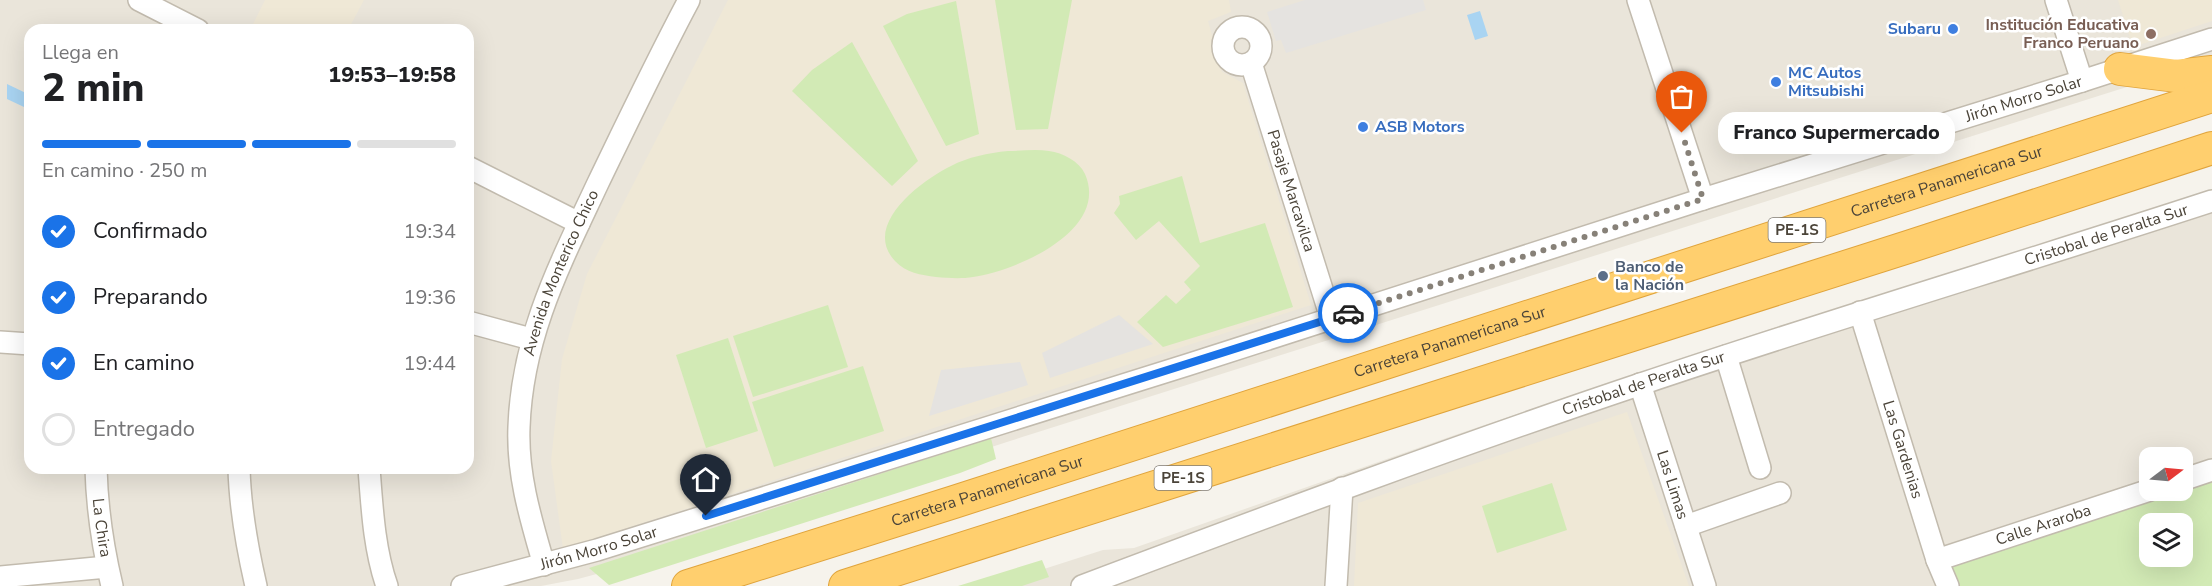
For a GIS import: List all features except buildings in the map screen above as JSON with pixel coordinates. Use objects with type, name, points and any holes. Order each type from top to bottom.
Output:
[{"type":"highway","points":[[2120,69],[2176,76],[2212,72]]},
{"type":"highway","name":"Carretera Panamericana Sur","points":[[688,586],[2212,96]]},
{"type":"highway","name":"PE-1S","points":[[845,586],[2212,148]]},
{"type":"street","points":[[139,0],[185,24]]},
{"type":"street","name":"Avenida Monterico Chico","points":[[544,565],[526,504],[520,462],[519,429],[522,385],[531,339],[543,304],[579,223],[649,76],[690,0]]},
{"type":"street","points":[[1638,0],[1703,199]]},
{"type":"street","points":[[2056,0],[2082,81]]},
{"type":"street","points":[[1241,27],[1267,37],[1251,63],[1238,65],[1232,62],[1224,51],[1225,38],[1229,32],[1241,27]]},
{"type":"street","name":"Jirón Morro Solar","points":[[462,586],[544,565],[1176,369],[1703,199],[2212,39]]},
{"type":"street","name":"Pasaje Marcavilca","points":[[1251,63],[1331,318]]},
{"type":"street","points":[[474,170],[579,223]]},
{"type":"street","name":"Cristobal de Peralta Sur","points":[[1082,586],[1342,488],[1640,384],[2212,201]]},
{"type":"street","name":"Las Gardenias","points":[[1860,312],[1937,560],[1948,586]]},
{"type":"street","points":[[474,323],[531,339]]},
{"type":"street","points":[[0,342],[24,344]]},
{"type":"street","points":[[1726,356],[1760,468]]},
{"type":"street","name":"Las Limas","points":[[1640,384],[1705,586]]},
{"type":"street","points":[[2193,476],[2212,470]]},
{"type":"street","name":"La Chira","points":[[96,474],[110,577]]},
{"type":"street","points":[[239,474],[248,553],[256,586]]},
{"type":"street","points":[[369,474],[373,519],[382,573],[387,586]]},
{"type":"street","points":[[1336,586],[1342,488]]},
{"type":"street","points":[[1686,526],[1780,493]]},
{"type":"street","name":"Calle Araroba","points":[[1937,560],[2139,494]]},
{"type":"street","points":[[0,577],[110,577]]},
{"type":"shaded area","points":[[0,0],[2212,0],[2212,60],[1010,441],[630,565],[541,586],[0,586]]},
{"type":"shaded area","points":[[265,0],[364,0],[351,24],[253,24]]},
{"type":"shaded area","points":[[728,0],[1229,0],[1231,12],[1208,21],[1222,72],[1243,83],[1311,305],[563,549],[551,461],[562,359],[587,274]]},
{"type":"shaded area","points":[[1305,0],[1423,0],[1426,10],[1286,53],[1281,40],[1276,41],[1267,12]]},
{"type":"shaded area","name":"Institución Educativa Franco Peruano","points":[[2118,0],[2212,0],[2212,21],[2133,47]]},
{"type":"shaded area","points":[[2212,190],[2212,586],[991,586],[1103,550],[1134,548],[1455,435],[1767,330],[2073,236]]},
{"type":"shaded area","points":[[1119,315],[1153,344],[1050,378],[1042,353]]},
{"type":"shaded area","points":[[1020,362],[1028,385],[929,416],[941,370]]},
{"type":"shaded area","points":[[1627,412],[1689,586],[1354,586],[1358,503]]},
{"type":"green space","points":[[995,0],[1072,0],[1048,129],[1016,130]]},
{"type":"green space","points":[[956,1],[979,134],[946,146],[883,26],[907,14]]},
{"type":"green space","points":[[852,42],[918,161],[892,186],[792,91],[812,70]]},
{"type":"green space","points":[[1008,151],[1054,152],[1070,158],[1079,165],[1085,174],[1089,195],[1084,213],[1072,230],[1054,245],[1033,257],[991,273],[973,277],[950,278],[919,274],[909,271],[895,261],[886,247],[885,233],[899,205],[925,182],[958,163],[978,156]]},
{"type":"green space","points":[[1182,176],[1200,243],[1265,223],[1293,307],[1163,347],[1137,322],[1166,295],[1176,304],[1191,290],[1184,282],[1200,266],[1159,221],[1136,240],[1114,213],[1120,204],[1119,196]]},
{"type":"green space","points":[[828,305],[848,367],[753,397],[733,336]]},
{"type":"green space","points":[[728,338],[758,431],[706,448],[676,355]]},
{"type":"green space","points":[[863,366],[884,431],[774,467],[752,402]]},
{"type":"green space","points":[[991,438],[996,459],[960,473],[609,585],[589,568]]},
{"type":"green space","points":[[2212,480],[2212,586],[1960,586],[1951,564],[2147,501],[2193,501],[2193,486]]},
{"type":"green space","points":[[1552,483],[1567,530],[1497,553],[1482,506]]},
{"type":"green space","points":[[1042,560],[1049,577],[1022,586],[958,586]]},
{"type":"water","points":[[1480,11],[1488,36],[1475,40],[1467,15]]},
{"type":"water","points":[[7,84],[24,92],[24,107],[7,99]]},
{"type":"way so far","points":[[1348,313],[1703,199],[1682,133]]},
{"type":"place","name":"Subaru","points":[[1953,29]]},
{"type":"place","name":"Institución Educativa Franco Peruano","points":[[2151,34]]},
{"type":"place","name":"MC Autos Mitsubishi","points":[[1776,82]]},
{"type":"place","name":"ASB Motors","points":[[1363,127]]},
{"type":"place","name":"Franco Supermercado","points":[[1682,133]]},
{"type":"place","name":"Banco de la Nación","points":[[1603,276]]},
{"type":"route","points":[[706,516],[1348,313]]}]
